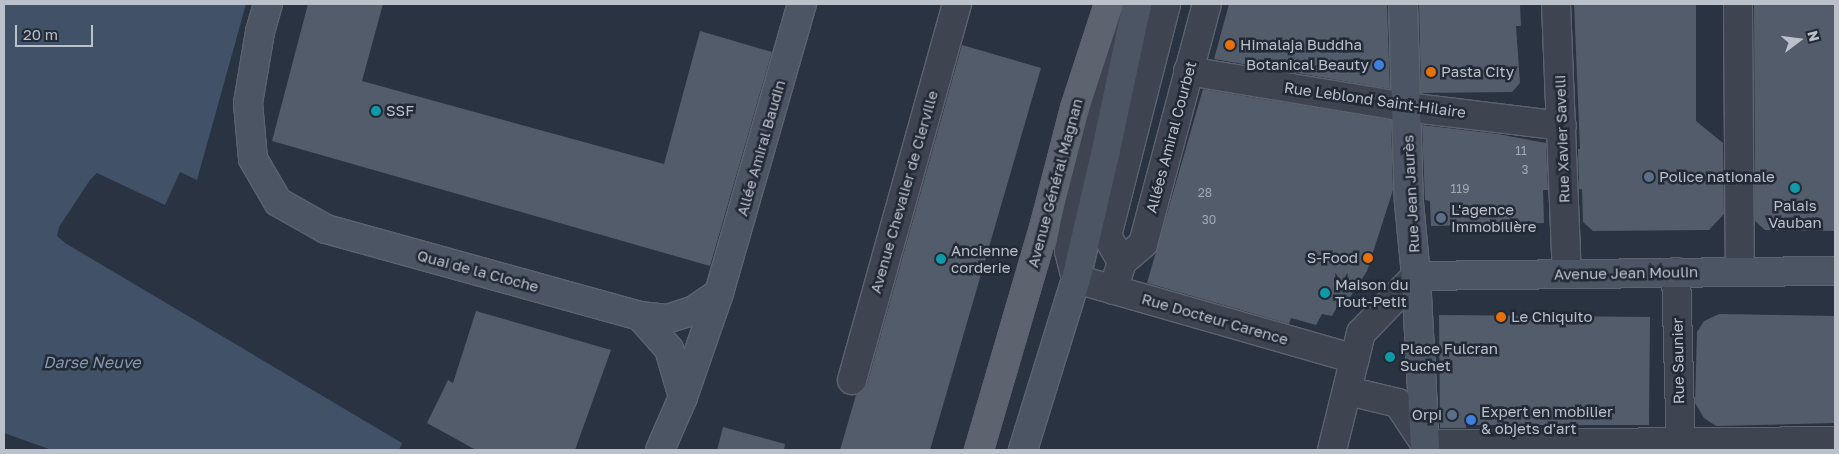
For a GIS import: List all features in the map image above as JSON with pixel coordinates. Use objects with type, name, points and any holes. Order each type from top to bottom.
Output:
[{"type":"main road","name":"Avenue Général Magnan","points":[[979,450],[1044,228],[1075,108],[1109,4]]},
{"type":"street","name":"Quai de la Cloche","points":[[268,4],[260,32],[248,102],[253,159],[278,202],[326,229],[640,316],[667,319],[694,310],[719,293]]},
{"type":"street","name":"Allée Amiral Baudin","points":[[660,450],[683,397],[719,293],[802,4]]},
{"type":"street","name":"Avenue Chevalier de Clerville","points":[[852,380],[957,4]]},
{"type":"street","name":"Avenue Général Magnan","points":[[1076,279],[1069,251],[1097,115],[1116,4]]},
{"type":"street","points":[[1023,450],[1076,279],[1137,4]]},
{"type":"street","points":[[1122,262],[1107,236],[1166,4]]},
{"type":"street","name":"Allées Amiral Courbet","points":[[1112,290],[1122,262],[1143,244],[1207,4]]},
{"type":"street","name":"Rue Jean Jaurès","points":[[1403,4],[1409,203],[1416,276],[1425,447]]},
{"type":"street","name":"Rue Xavier Savelli","points":[[1556,4],[1567,274]]},
{"type":"street","points":[[1738,4],[1740,271]]},
{"type":"street","name":"Rue Leblond Saint-Hilaire","points":[[1188,71],[1406,107],[1562,126]]},
{"type":"street","name":"Avenue Jean Moulin","points":[[1416,276],[1835,271]]},
{"type":"street","name":"Rue Saunier","points":[[1676,272],[1680,446]]},
{"type":"street","points":[[1332,450],[1348,391],[1360,333],[1416,276]]},
{"type":"street","name":"Rue Docteur Carence","points":[[1076,279],[1355,359]]},
{"type":"street","points":[[640,316],[669,349],[683,397]]},
{"type":"street","points":[[1348,391],[1398,403],[1425,447],[1680,446],[1835,441]]},
{"type":"water","name":"Darse Neuve","points":[[4,4],[246,4],[197,180],[180,172],[165,205],[97,173],[90,180],[59,227],[57,236],[65,243],[402,443],[399,450],[52,450],[4,433]]},
{"type":"building","name":"SSF","points":[[308,4],[383,4],[362,81],[664,164],[700,31],[772,52],[710,266],[272,141]]},
{"type":"building","points":[[1229,4],[1387,4],[1390,89],[1214,59]]},
{"type":"building","points":[[1419,4],[1520,4],[1521,26],[1516,26],[1520,83],[1512,92],[1421,93]]},
{"type":"building","points":[[1574,4],[1696,4],[1696,121],[1723,143],[1724,214],[1709,230],[1593,231],[1583,222],[1582,189],[1579,189],[1578,149],[1580,149]]},
{"type":"building","points":[[1754,4],[1835,4],[1835,231],[1765,230],[1755,221]]},
{"type":"building","name":"Ancienne corderie","points":[[962,45],[1041,68],[930,450],[840,450],[856,395],[863,391],[867,384]]},
{"type":"building","points":[[1203,89],[1391,120],[1393,190],[1367,271],[1347,302],[1341,300],[1332,316],[1322,314],[1316,325],[1291,318],[1289,324],[1147,283]]},
{"type":"building","points":[[1422,125],[1498,134],[1546,143],[1548,190],[1543,190],[1544,223],[1431,226],[1430,201],[1425,200]]},
{"type":"building","points":[[476,311],[611,350],[575,450],[476,450],[427,423],[448,380],[453,383]]},
{"type":"building","points":[[1719,314],[1835,316],[1835,423],[1716,426],[1704,418],[1695,403],[1697,332],[1704,321]]},
{"type":"building","points":[[1439,315],[1650,317],[1649,425],[1466,425],[1466,428],[1440,428]]},
{"type":"building","points":[[723,427],[785,444],[784,450],[717,450]]},
{"type":"place","name":"Himalaja Buddha","points":[[1230,45]]},
{"type":"place","name":"Botanical Beauty","points":[[1379,65]]},
{"type":"place","name":"Pasta City","points":[[1431,72]]},
{"type":"place","name":"SSF","points":[[376,111]]},
{"type":"place","name":"Police nationale","points":[[1649,177]]},
{"type":"place","name":"Palais Vauban","points":[[1795,188]]},
{"type":"place","name":"L'agence Immobilière","points":[[1441,218]]},
{"type":"place","name":"S-Food","points":[[1368,258]]},
{"type":"place","name":"Ancienne corderie","points":[[941,259]]},
{"type":"place","name":"Maison du Tout-Petit","points":[[1325,293]]},
{"type":"place","name":"Le Chiquito","points":[[1501,317]]},
{"type":"place","name":"Place Fulcran Suchet","points":[[1390,357]]},
{"type":"place","name":"Orpi","points":[[1452,415]]},
{"type":"place","name":"Expert en mobilier & objets d'art","points":[[1471,420]]}]
